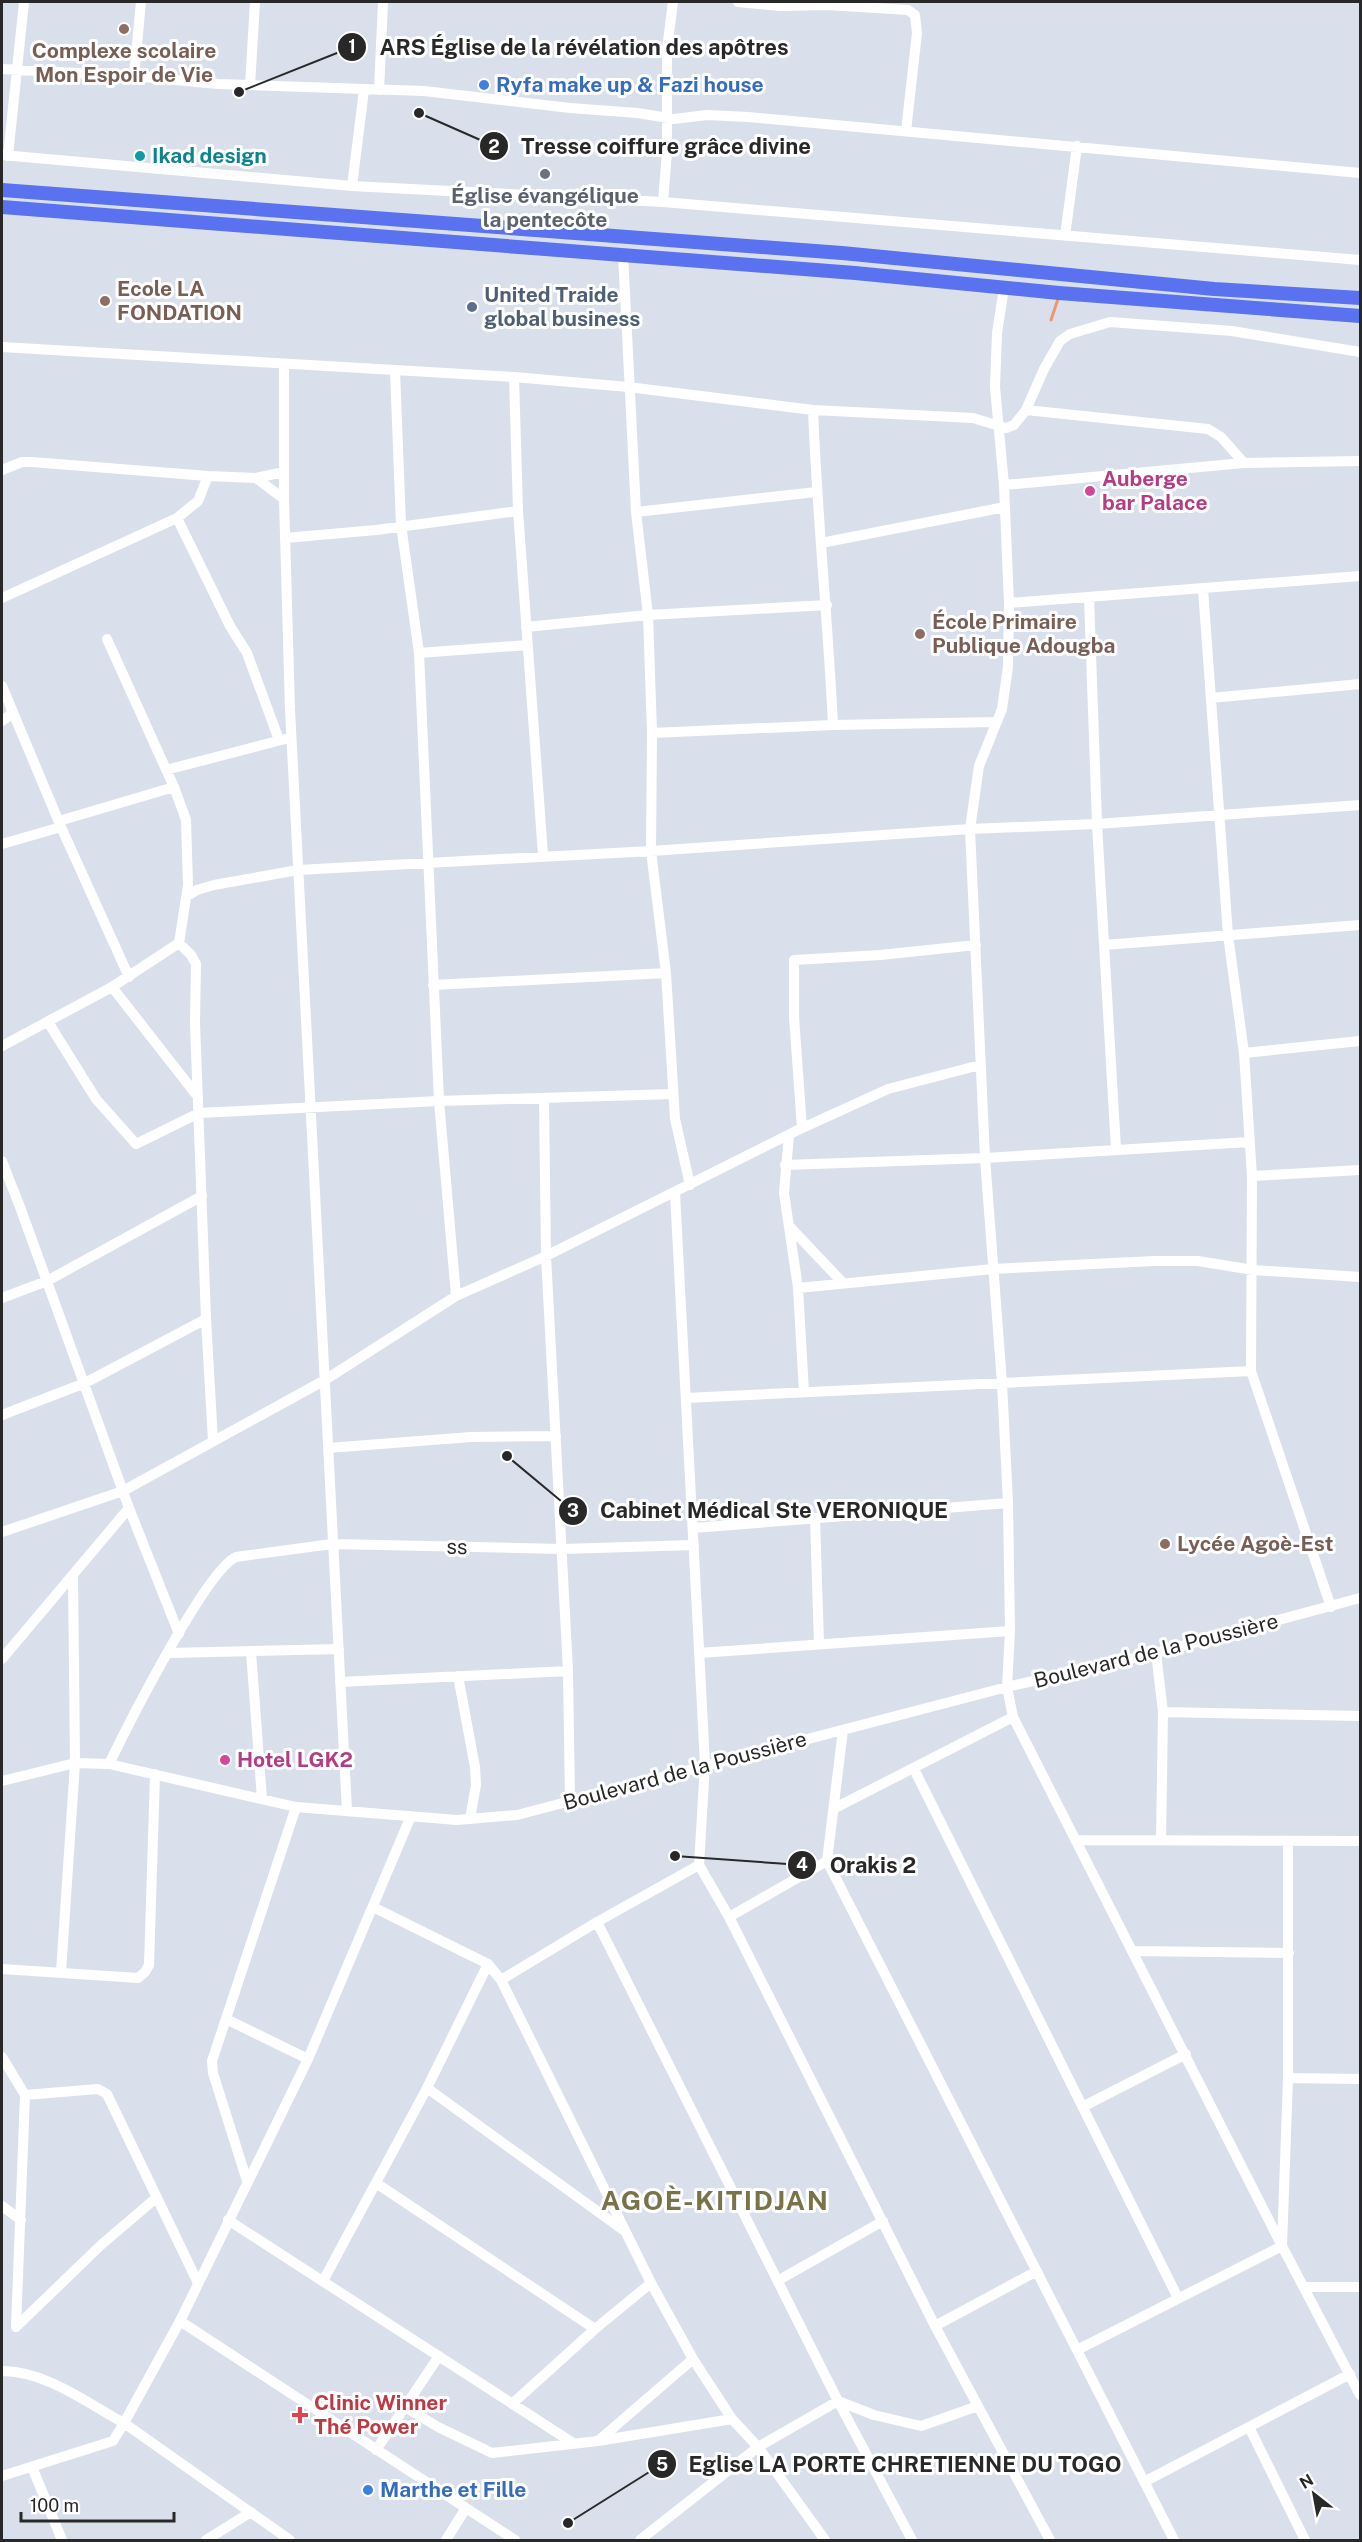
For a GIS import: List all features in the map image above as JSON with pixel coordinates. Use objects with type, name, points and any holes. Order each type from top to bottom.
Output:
[{"type":"main road","points":[[2,190],[784,249],[1214,289],[1360,298]]},
{"type":"main road","points":[[2,207],[623,254],[1004,288],[1360,316]]},
{"type":"street","points":[[24,2],[4,156],[352,186],[663,202],[1360,260]]},
{"type":"street","points":[[134,76],[141,2]]},
{"type":"street","points":[[250,85],[255,2]]},
{"type":"street","points":[[379,90],[383,2]]},
{"type":"street","points":[[663,202],[667,49],[673,2]]},
{"type":"street","points":[[738,2],[780,6],[827,5],[908,10],[915,15],[917,33],[906,131]]},
{"type":"street","points":[[2,69],[250,85],[449,94],[549,106],[638,113],[666,119],[707,115],[734,116],[1360,172]]},
{"type":"street","points":[[352,186],[364,90]]},
{"type":"street","points":[[1065,236],[1077,146]]},
{"type":"street","points":[[623,254],[636,512],[648,615],[652,733],[651,850],[666,973],[675,1119],[690,1185]]},
{"type":"street","points":[[1004,288],[995,360],[995,387],[1004,485],[1009,603],[1006,690],[997,722],[979,766],[970,829],[985,1158],[1002,1383],[1008,1503],[1010,1631],[1007,1687],[1013,1717],[1360,2395]]},
{"type":"street","points":[[2,347],[514,377],[628,387],[813,410],[973,418],[999,427],[1014,425],[1026,410],[1044,369],[1060,341],[1070,334],[1110,322],[1232,331],[1360,352]]},
{"type":"street","points":[[284,365],[284,499],[291,737],[347,1811]]},
{"type":"street","points":[[395,371],[401,525],[419,653],[439,1101],[456,1296]]},
{"type":"street","points":[[514,377],[518,511],[543,855]]},
{"type":"street","points":[[813,410],[816,492],[827,605],[833,725]]},
{"type":"street","points":[[1026,410],[1208,429],[1221,437],[1244,464]]},
{"type":"street","points":[[1004,485],[1244,464],[1360,461]]},
{"type":"street","points":[[2,470],[22,462],[32,462],[256,478],[284,472]]},
{"type":"street","points":[[2,598],[177,518],[198,501],[208,476]]},
{"type":"street","points":[[256,478],[284,499]]},
{"type":"street","points":[[636,512],[816,492]]},
{"type":"street","points":[[821,543],[1005,507]]},
{"type":"street","points":[[285,538],[518,511]]},
{"type":"street","points":[[177,518],[230,626],[247,653],[279,740]]},
{"type":"street","points":[[1009,603],[1360,576]]},
{"type":"street","points":[[1203,589],[1228,935],[1244,1053],[1252,1176],[1251,1371],[1331,1607]]},
{"type":"street","points":[[1089,597],[1097,824],[1116,1149]]},
{"type":"street","points":[[526,627],[648,615],[827,605]]},
{"type":"street","points":[[2,1046],[112,987],[179,943],[187,896],[188,830],[174,787],[108,639]]},
{"type":"street","points":[[419,653],[527,645]]},
{"type":"street","points":[[1210,698],[1360,684]]},
{"type":"street","points":[[2,686],[60,824],[129,977]]},
{"type":"street","points":[[2,721],[14,713]]},
{"type":"street","points":[[652,733],[833,725],[997,722]]},
{"type":"street","points":[[166,770],[291,737]]},
{"type":"street","points":[[2,844],[174,787]]},
{"type":"street","points":[[187,896],[214,885],[298,870],[970,829],[1097,824],[1360,805]]},
{"type":"street","points":[[1104,945],[1360,925]]},
{"type":"street","points":[[179,943],[196,964],[195,1023],[213,1441]]},
{"type":"street","points":[[802,1128],[794,1017],[794,960],[880,955],[976,945]]},
{"type":"street","points":[[433,985],[666,973]]},
{"type":"street","points":[[112,987],[198,1097]]},
{"type":"street","points":[[48,1022],[96,1099],[132,1143],[140,1143],[199,1113],[439,1101],[673,1094]]},
{"type":"street","points":[[1244,1053],[1360,1041]]},
{"type":"street","points":[[2,1532],[123,1491],[325,1380],[456,1296],[546,1256],[802,1128],[888,1089],[980,1065]]},
{"type":"street","points":[[544,1098],[546,1256],[568,1671],[570,1801]]},
{"type":"street","points":[[789,1135],[784,1193],[798,1287],[804,1392]]},
{"type":"street","points":[[785,1165],[985,1158],[1249,1142]]},
{"type":"street","points":[[2,1161],[129,1508],[179,1634],[109,1764]]},
{"type":"street","points":[[1252,1176],[1360,1170]]},
{"type":"street","points":[[675,1193],[705,1764],[699,1865],[729,1917],[934,2326],[1050,2541]]},
{"type":"street","points":[[2,1298],[47,1281],[202,1196]]},
{"type":"street","points":[[789,1225],[843,1283]]},
{"type":"street","points":[[798,1287],[993,1269],[1165,1261],[1198,1261],[1253,1270],[1360,1276]]},
{"type":"street","points":[[2,1415],[85,1383],[206,1319]]},
{"type":"street","points":[[686,1398],[1251,1371]]},
{"type":"street","points":[[328,1448],[471,1437],[556,1436]]},
{"type":"street","points":[[693,1528],[1008,1503]]},
{"type":"street","points":[[2,1659],[129,1508]]},
{"type":"street","points":[[815,1518],[819,1644]]},
{"type":"street","name":"ss","points":[[179,1634],[224,1564],[236,1557],[332,1544],[562,1549],[694,1545]]},
{"type":"street","points":[[61,1972],[75,1762],[73,1576]]},
{"type":"street","name":"Boulevard de la Poussière","points":[[2,1781],[75,1762],[109,1764],[296,1807],[470,1819],[517,1815],[705,1764],[1007,1687],[1156,1653],[1360,1599]]},
{"type":"street","points":[[699,1653],[1010,1631]]},
{"type":"street","points":[[168,1653],[339,1649]]},
{"type":"street","points":[[251,1652],[262,1799]]},
{"type":"street","points":[[1156,1653],[1163,1712],[1161,1840]]},
{"type":"street","points":[[340,1682],[568,1671]]},
{"type":"street","points":[[458,1676],[475,1767],[476,1785],[470,1819]]},
{"type":"street","points":[[1163,1712],[1360,1716]]},
{"type":"street","points":[[834,1808],[1013,1717]]},
{"type":"street","points":[[843,1730],[827,1861],[1174,2541]]},
{"type":"street","points":[[914,1768],[1178,2298]]},
{"type":"street","points":[[2,1969],[138,1978],[146,1972],[149,1965],[155,1774]]},
{"type":"street","points":[[247,2181],[212,2067],[296,1807]]},
{"type":"street","points":[[2,2476],[113,2441],[180,2321],[308,2059],[411,1816]]},
{"type":"street","points":[[1076,1840],[1288,1842],[1360,1840]]},
{"type":"street","points":[[1282,2246],[1288,2078],[1288,1842]]},
{"type":"street","points":[[729,1917],[827,1861]]},
{"type":"street","points":[[501,1980],[597,1922],[699,1865]]},
{"type":"street","points":[[373,1907],[488,1964],[501,1980],[651,2283],[693,2358],[732,2419],[758,2447],[825,2541]]},
{"type":"street","points":[[597,1922],[838,2401],[912,2541]]},
{"type":"street","points":[[1133,1951],[1289,1953]]},
{"type":"street","points":[[323,2281],[427,2088],[488,1964]]},
{"type":"street","points":[[226,2019],[308,2059]]},
{"type":"street","points":[[1084,2106],[1186,2054]]},
{"type":"street","points":[[2,2057],[25,2096],[16,2327],[101,2245],[156,2198]]},
{"type":"street","points":[[1288,2078],[1360,2079]]},
{"type":"street","points":[[427,2088],[627,2233]]},
{"type":"street","points":[[25,2096],[103,2090],[107,2094],[198,2283]]},
{"type":"street","points":[[376,2183],[595,2329]]},
{"type":"street","points":[[2,2206],[21,2220]]},
{"type":"street","points":[[228,2220],[573,2443]]},
{"type":"street","points":[[779,2280],[883,2221]]},
{"type":"street","points":[[1077,2350],[1282,2246]]},
{"type":"street","points":[[934,2326],[1037,2271]]},
{"type":"street","points":[[512,2404],[595,2329],[651,2283]]},
{"type":"street","points":[[1304,2287],[1360,2287]]},
{"type":"street","points":[[180,2321],[515,2541]]},
{"type":"street","points":[[376,2450],[439,2356]]},
{"type":"street","points":[[598,2441],[693,2358]]},
{"type":"street","points":[[2,2371],[25,2373],[44,2379],[124,2423],[290,2541]]},
{"type":"street","points":[[1144,2482],[1350,2374]]},
{"type":"street","points":[[838,2401],[874,2415],[921,2426],[978,2406]]},
{"type":"street","points":[[640,2541],[758,2447],[838,2401]]},
{"type":"street","points":[[405,2407],[438,2427],[492,2453],[598,2441],[732,2419]]},
{"type":"street","points":[[1249,2427],[1305,2541]]},
{"type":"street","points":[[32,2467],[62,2541]]},
{"type":"street","points":[[446,2541],[466,2508]]},
{"type":"street","points":[[206,2541],[251,2512]]},
{"type":"waterway","points":[[1051,320],[1058,299]]},
{"type":"place","name":"Complexe scolaire Mon Espoir de Vie","points":[[124,29]]},
{"type":"place","name":"Ryfa make up & Fazi house","points":[[484,85]]},
{"type":"place","name":"ARS Église de la révélation des apôtres","points":[[239,92]]},
{"type":"place","name":"Tresse coiffure grâce divine","points":[[419,113]]},
{"type":"place","name":"Ikad design","points":[[140,156]]},
{"type":"place","name":"Église évangélique la pentecôte","points":[[545,174]]},
{"type":"place","name":"Ecole LA FONDATION","points":[[105,301]]},
{"type":"place","name":"United Traide global business","points":[[472,307]]},
{"type":"place","name":"Auberge bar Palace","points":[[1090,491]]},
{"type":"place","name":"École Primaire Publique Adougba","points":[[920,634]]},
{"type":"place","name":"Cabinet Médical Ste VERONIQUE","points":[[507,1456]]},
{"type":"place","name":"Lycée Agoè-Est","points":[[1165,1544]]},
{"type":"place","name":"Hotel LGK2","points":[[225,1760]]},
{"type":"place","name":"Orakis 2","points":[[675,1856]]},
{"type":"place","name":"Clinic Winner Thé Power","points":[[300,2415]]},
{"type":"place","name":"Marthe et Fille","points":[[368,2490]]},
{"type":"place","name":"Eglise LA PORTE CHRETIENNE DU TOGO","points":[[568,2523]]},
{"type":"district","name":"AGOÈ-KITIDJAN","points":[[715,2201]]}]
